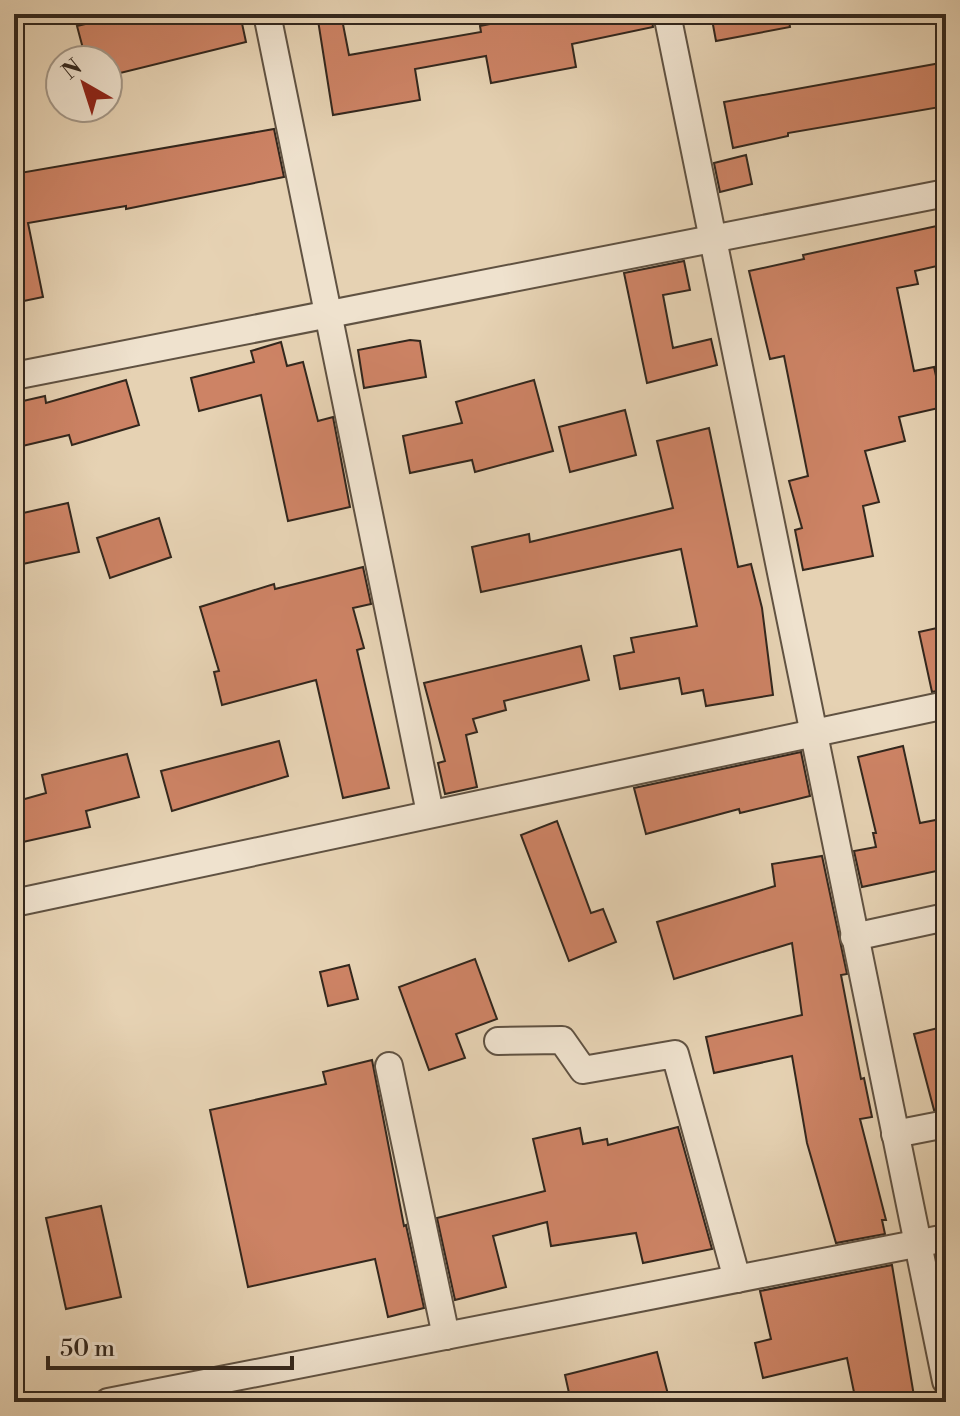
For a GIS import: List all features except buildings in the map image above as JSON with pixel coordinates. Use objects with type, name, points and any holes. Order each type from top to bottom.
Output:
[{"type":"street","points":[[267,14],[430,813]]},
{"type":"street","points":[[667,14],[946,1381]]},
{"type":"street","points":[[14,376],[946,193]]},
{"type":"street","points":[[14,903],[812,731],[946,705]]},
{"type":"street","points":[[854,937],[946,917]]},
{"type":"street","points":[[498,1041],[562,1040],[583,1070],[675,1054],[737,1279]]},
{"type":"street","points":[[389,1066],[446,1336]]},
{"type":"street","points":[[895,1134],[946,1124]]},
{"type":"street","points":[[108,1402],[946,1238]]}]
